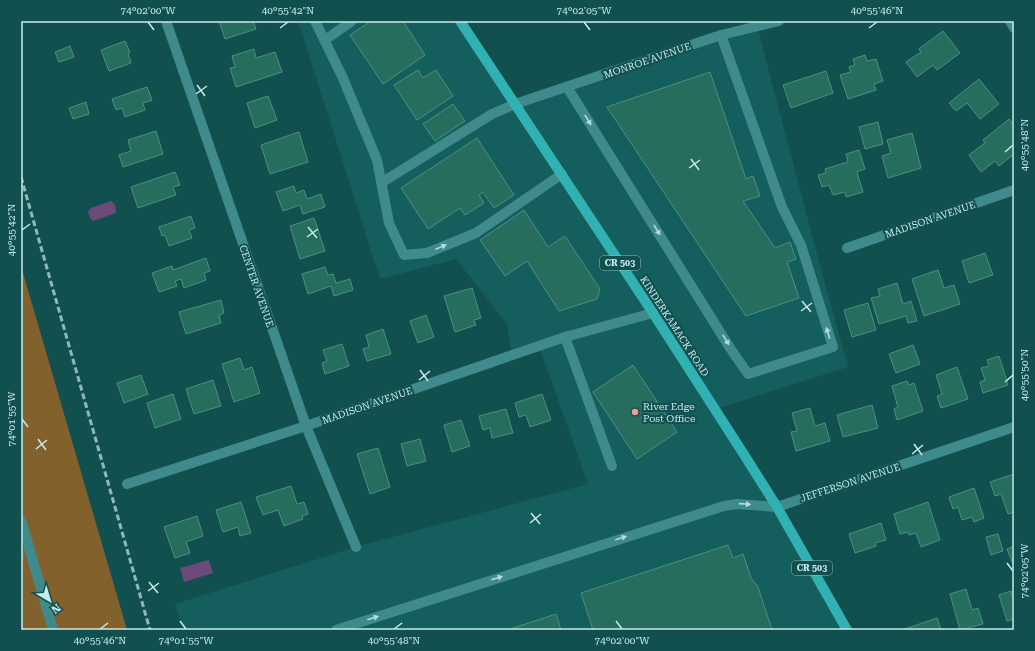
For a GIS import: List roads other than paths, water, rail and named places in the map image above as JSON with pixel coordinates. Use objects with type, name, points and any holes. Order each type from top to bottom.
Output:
[{"type":"main road","name":"KINDERKAMACK ROAD","points":[[460,21],[653,313],[777,507],[847,630]]},
{"type":"street","name":"CENTER AVENUE","points":[[166,21],[306,426],[356,547]]},
{"type":"street","points":[[315,21],[342,76],[377,160],[389,224],[404,255],[427,254],[476,233],[562,174]]},
{"type":"street","points":[[325,40],[352,21]]},
{"type":"street","name":"MONROE AVENUE","points":[[381,183],[492,114],[516,104],[721,35],[779,21]]},
{"type":"street","points":[[1010,21],[1014,28]]},
{"type":"street","points":[[567,87],[748,374],[833,347],[801,245],[782,207],[721,35]]},
{"type":"street","name":"MADISON AVENUE","points":[[847,248],[1014,190]]},
{"type":"street","name":"MADISON AVENUE","points":[[127,484],[306,426],[565,337],[653,313]]},
{"type":"street","points":[[565,337],[612,466]]},
{"type":"street","name":"JEFFERSON AVENUE","points":[[777,507],[1014,427]]},
{"type":"street","points":[[336,630],[724,506],[737,504],[777,507]]},
{"type":"street","points":[[21,520],[53,630]]},
{"type":"railway","points":[[21,177],[150,630]]},
{"type":"place","name":"River Edge Post Office","points":[[635,412]]}]
